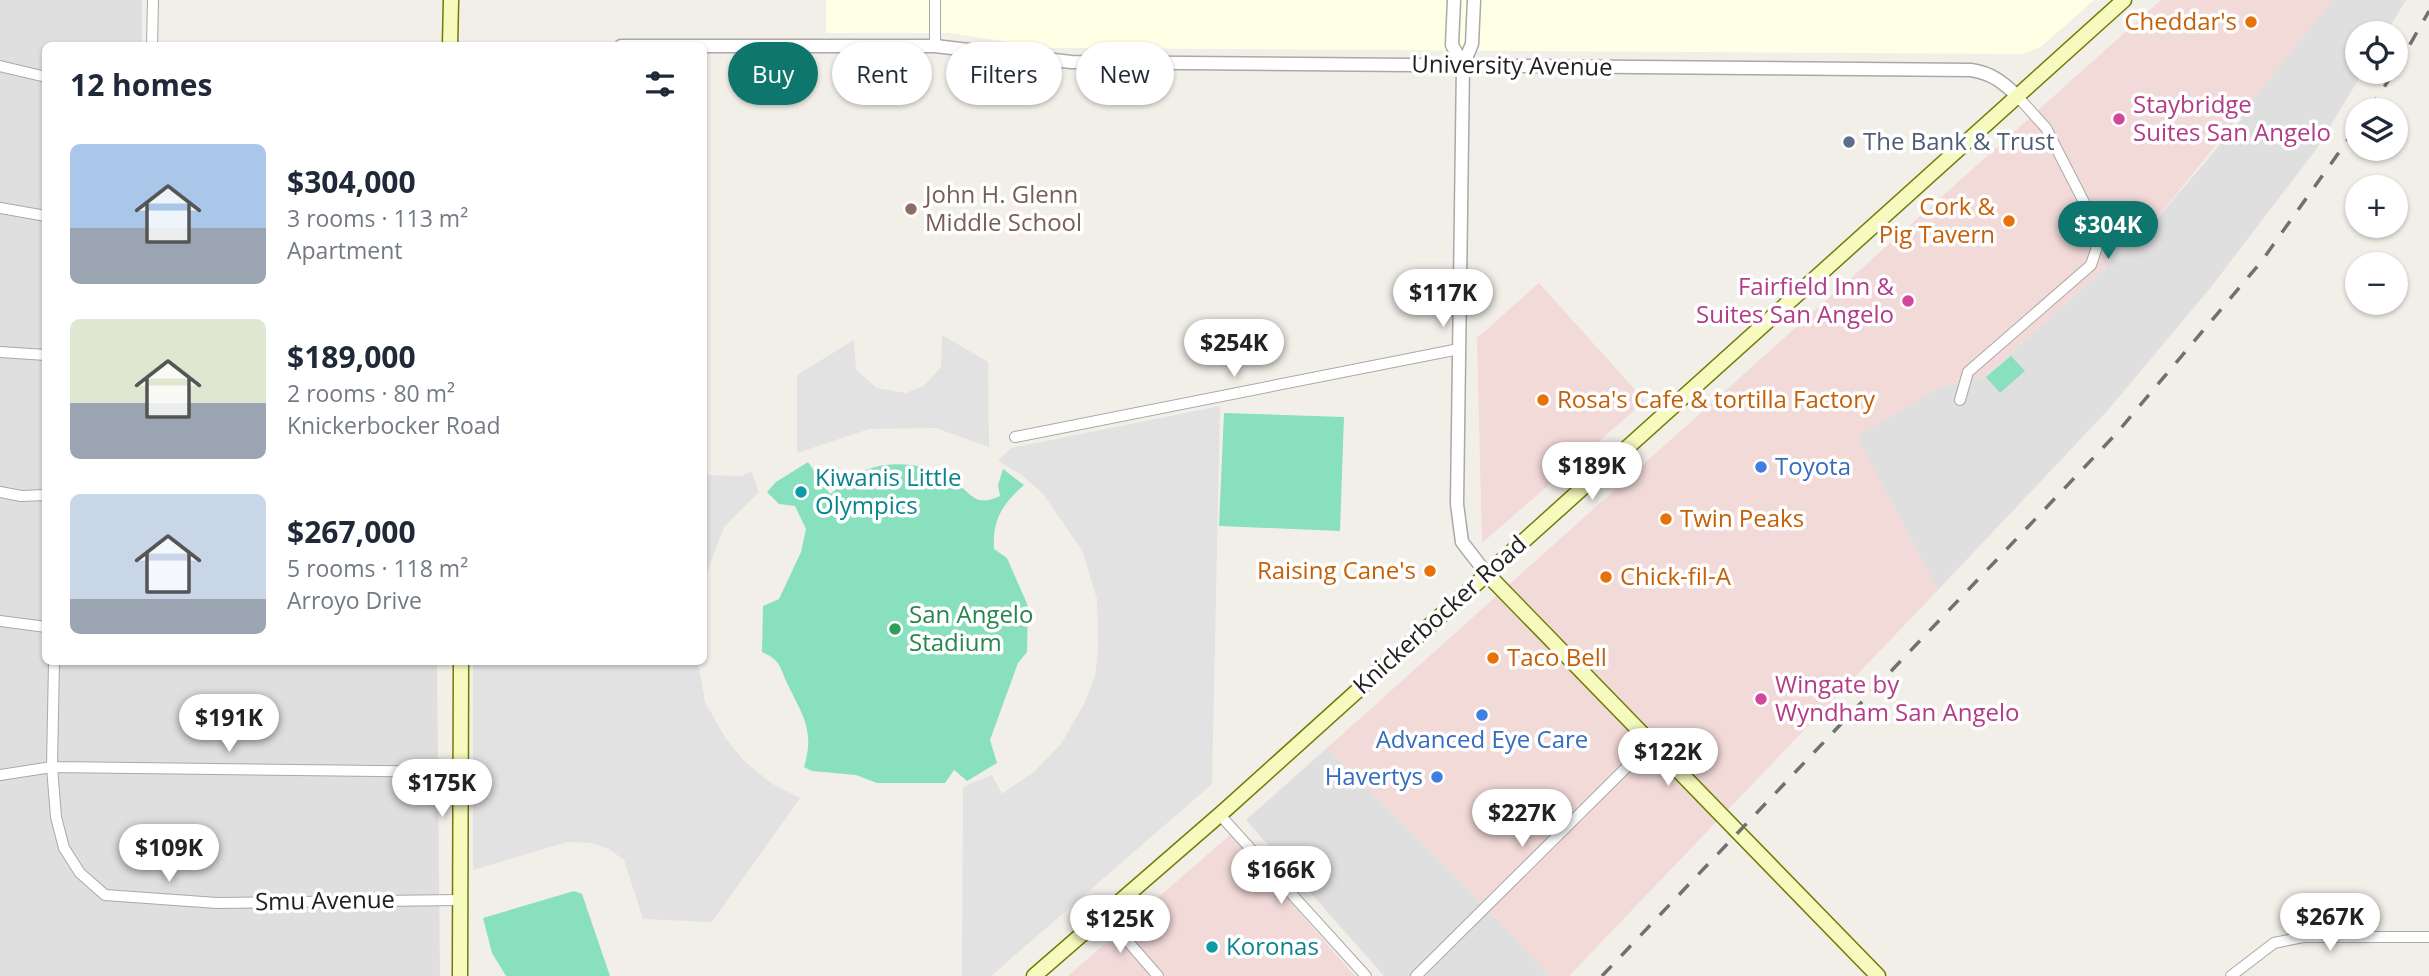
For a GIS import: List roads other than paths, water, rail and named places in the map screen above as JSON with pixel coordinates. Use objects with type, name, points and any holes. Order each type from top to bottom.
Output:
[{"type":"main road","points":[[450,42],[451,0]]},
{"type":"main road","name":"Knickerbocker Road","points":[[1034,976],[1220,814],[2124,0]]},
{"type":"main road","points":[[1486,573],[1878,976]]},
{"type":"main road","points":[[460,976],[461,665]]},
{"type":"street","points":[[152,42],[153,0]]},
{"type":"street","points":[[935,0],[935,46]]},
{"type":"street","points":[[1454,0],[1452,46],[1463,65]]},
{"type":"street","points":[[1474,0],[1472,44],[1463,65],[1457,504],[1462,542],[1486,573]]},
{"type":"street","name":"University Avenue","points":[[707,46],[935,46],[1071,62],[1970,70],[1985,72],[2002,81],[2017,96]]},
{"type":"street","points":[[0,66],[42,76]]},
{"type":"street","points":[[1960,400],[1968,372],[2091,265],[2098,244],[2088,210],[2046,128],[2017,96]]},
{"type":"street","points":[[0,208],[42,215]]},
{"type":"street","points":[[1014,437],[1459,349]]},
{"type":"street","points":[[0,352],[42,355]]},
{"type":"street","points":[[0,492],[21,496],[42,495]]},
{"type":"street","points":[[0,621],[42,627]]},
{"type":"street","name":"Smu Avenue","points":[[54,665],[52,767],[56,817],[64,848],[80,873],[105,895],[216,903],[460,900]]},
{"type":"street","points":[[1416,976],[1650,744]]},
{"type":"street","points":[[0,775],[52,767],[460,772]]},
{"type":"street","points":[[1220,814],[1366,976]]},
{"type":"street","points":[[1104,914],[1158,976]]},
{"type":"street","points":[[2231,976],[2274,943],[2303,937],[2429,937]]},
{"type":"railway","points":[[2408,48],[2429,11]]},
{"type":"railway","points":[[2377,98],[2386,84]]},
{"type":"railway","points":[[1602,976],[2115,435],[2261,262],[2345,144]]},
{"type":"place","name":"Cheddar's","points":[[2251,22]]},
{"type":"place","name":"Staybridge Suites San Angelo","points":[[2119,119]]},
{"type":"place","name":"The Bank & Trust","points":[[1849,142]]},
{"type":"place","name":"John H. Glenn Middle School","points":[[911,209]]},
{"type":"place","name":"Cork & Pig Tavern","points":[[2009,221]]},
{"type":"place","name":"Fairfield Inn & Suites San Angelo","points":[[1908,301]]},
{"type":"place","name":"Rosa's Cafe & tortilla Factory","points":[[1543,400]]},
{"type":"place","name":"Toyota","points":[[1761,467]]},
{"type":"place","name":"Kiwanis Little Olympics","points":[[801,492]]},
{"type":"place","name":"Twin Peaks","points":[[1666,519]]},
{"type":"place","name":"Raising Cane's","points":[[1430,571]]},
{"type":"place","name":"Chick-fil-A","points":[[1606,577]]},
{"type":"place","name":"San Angelo Stadium","points":[[895,629]]},
{"type":"place","name":"Taco Bell","points":[[1493,658]]},
{"type":"place","name":"Wingate by Wyndham San Angelo","points":[[1761,699]]},
{"type":"place","name":"Advanced Eye Care","points":[[1482,715]]},
{"type":"place","name":"Havertys","points":[[1437,777]]},
{"type":"place","name":"Koronas","points":[[1212,947]]}]
